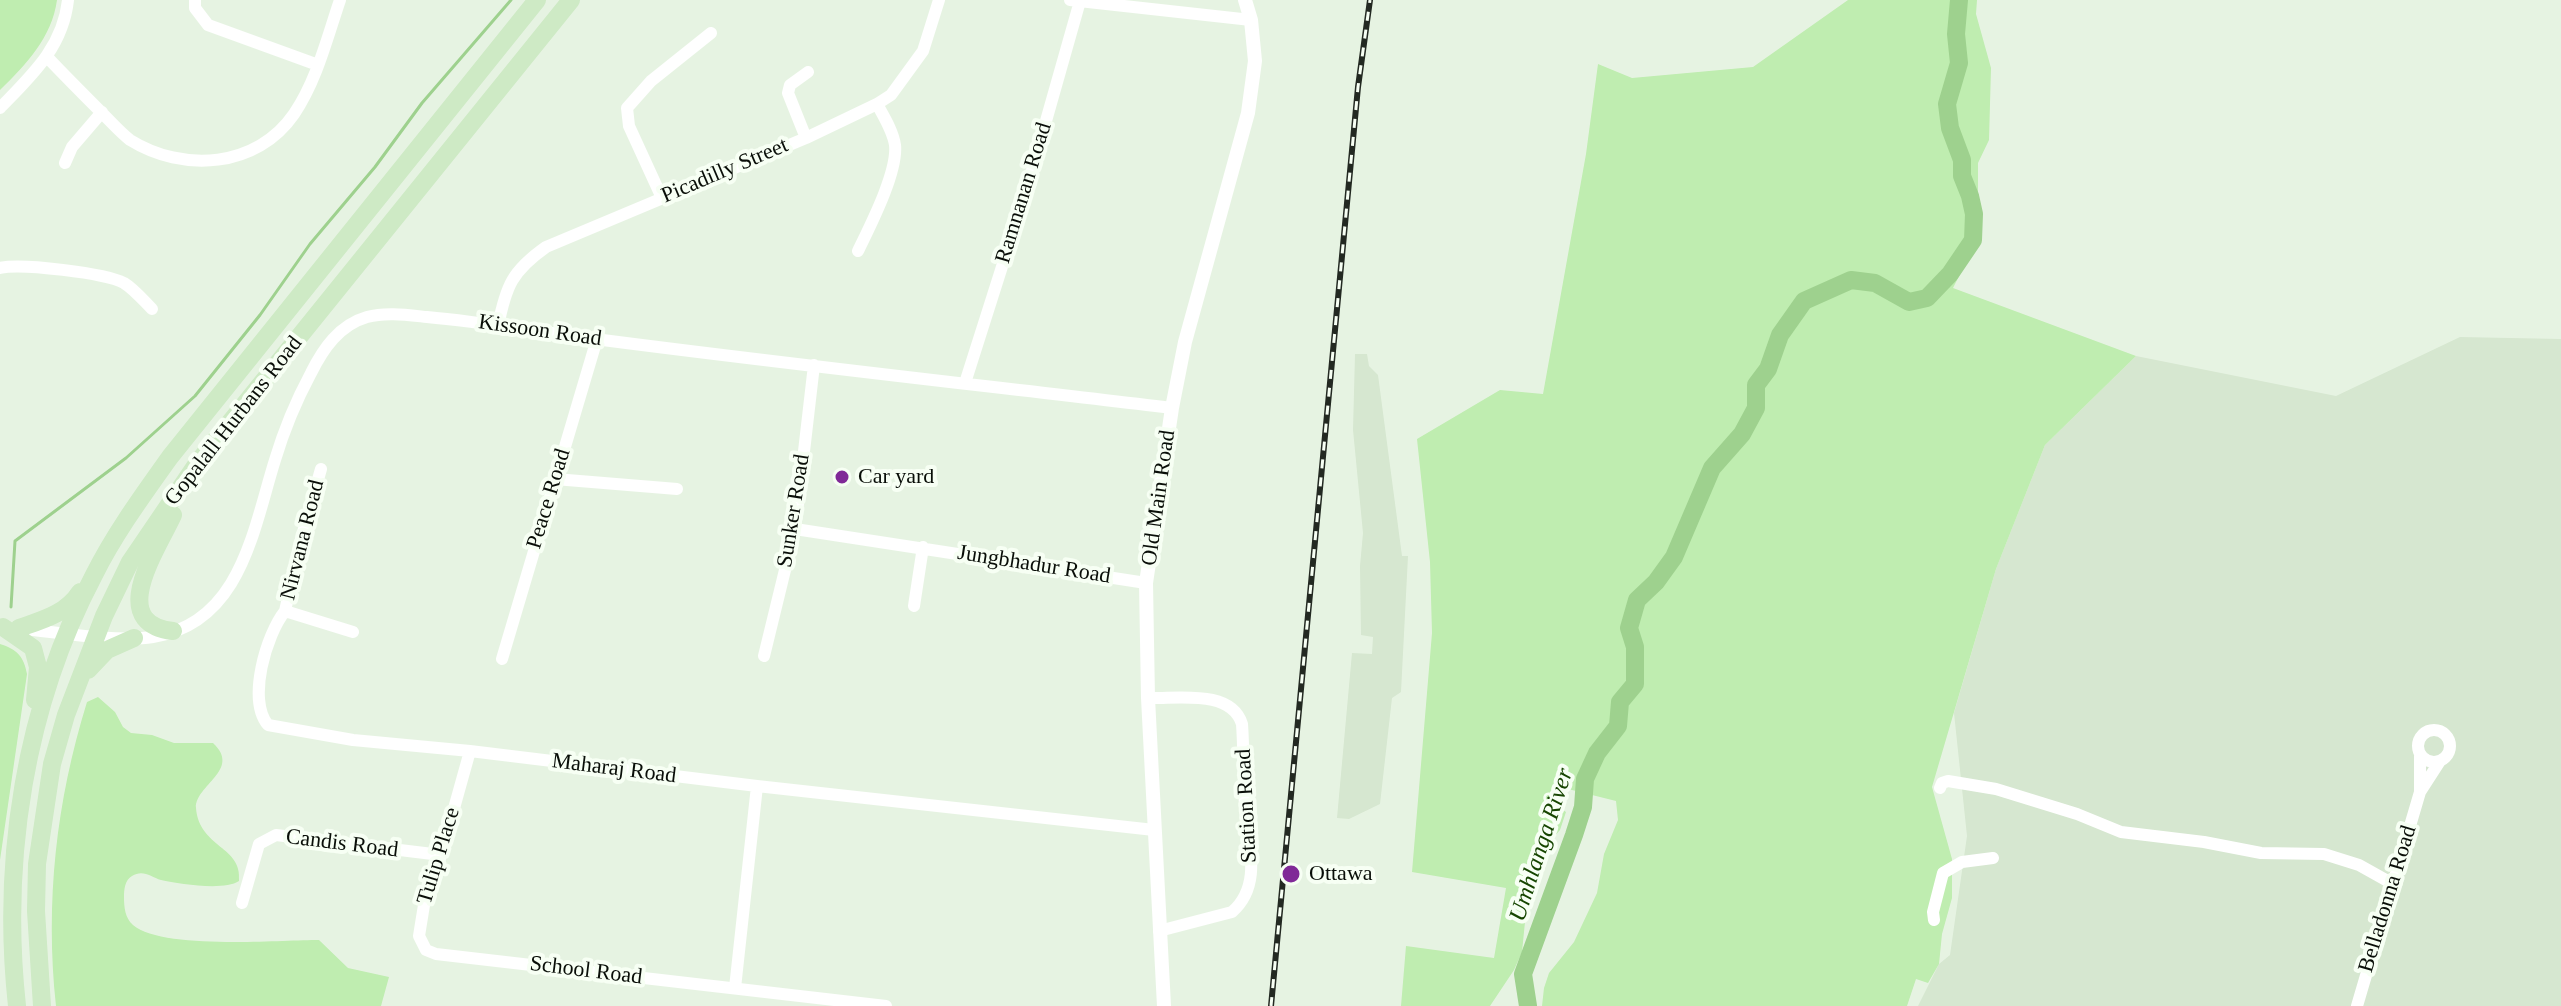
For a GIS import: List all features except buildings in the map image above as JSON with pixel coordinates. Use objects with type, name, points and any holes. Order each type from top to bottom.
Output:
[{"type":"main road","name":"Gopalall Hurbans Road","points":[[17,1006],[13,888],[16,838],[30,742],[67,634],[98,566],[170,457],[537,0]]},
{"type":"main road","name":"Gopalall Hurbans Road","points":[[42,1006],[36,911],[37,864],[52,764],[66,715],[130,562],[198,462],[571,0]]},
{"type":"main road","points":[[173,631],[150,626],[141,615],[137,599],[150,563],[198,462]]},
{"type":"main road","points":[[7,627],[64,609],[76,599],[98,566]]},
{"type":"main road","points":[[7,627],[24,640],[36,655],[38,667],[30,742]]},
{"type":"main road","points":[[81,679],[107,650],[134,638]]},
{"type":"street","points":[[0,108],[48,58],[60,36],[68,0]]},
{"type":"street","points":[[195,0],[195,8],[208,25],[318,65]]},
{"type":"street","points":[[48,58],[127,138],[171,159],[197,162],[224,160],[248,153],[273,136],[293,115],[318,65],[340,0]]},
{"type":"street","name":"Picadilly Street","points":[[498,326],[506,290],[514,274],[546,247],[806,138],[891,95],[923,51],[939,0]]},
{"type":"street","name":"Old Main Road","points":[[1164,1006],[1148,698],[1146,583],[1185,342],[1248,113],[1255,61],[1246,0]]},
{"type":"street","points":[[1075,1],[1251,20]]},
{"type":"street","name":"Ramnanan Road","points":[[965,383],[1027,188],[1075,1]]},
{"type":"street","points":[[662,198],[629,126],[627,108],[651,81],[711,33]]},
{"type":"street","points":[[806,138],[788,93],[790,85],[808,72]]},
{"type":"street","points":[[858,251],[879,206],[895,148],[891,131],[877,104]]},
{"type":"street","points":[[65,163],[72,147],[102,112]]},
{"type":"street","points":[[0,268],[20,266],[100,276],[124,283],[152,309]]},
{"type":"street","name":"Kissoon Road","points":[[7,627],[134,638],[173,631],[190,624],[218,603],[236,577],[250,548],[288,422],[317,361],[330,341],[347,326],[366,317],[393,314],[1172,408]]},
{"type":"street","name":"Peace Road","points":[[502,659],[597,339]]},
{"type":"street","name":"Sunker Road","points":[[764,656],[795,529],[814,365]]},
{"type":"street","name":"Nirvana Road","points":[[285,611],[321,469]]},
{"type":"street","points":[[555,479],[677,489]]},
{"type":"street","name":"Jungbhadur Road","points":[[795,529],[1146,583]]},
{"type":"street","points":[[914,606],[923,547]]},
{"type":"street","points":[[285,611],[353,632]]},
{"type":"street","name":"Maharaj Road","points":[[285,611],[270,637],[258,704],[261,717],[268,725],[282,730],[1154,830]]},
{"type":"street","name":"Station Road","points":[[1148,698],[1217,701],[1238,713],[1242,724],[1245,808],[1252,851],[1249,884],[1239,906],[1232,912],[1159,931]]},
{"type":"street","points":[[2435,729],[2445,734],[2450,743],[2448,754],[2440,761],[2429,762],[2420,756],[2417,746],[2421,736],[2435,729]]},
{"type":"street","name":"Tulip Place","points":[[436,954],[423,947],[419,926],[470,751]]},
{"type":"street","name":"Belladonna Road","points":[[2357,1006],[2420,792],[2420,756]]},
{"type":"street","name":"Belladonna Road","points":[[2420,792],[2440,761]]},
{"type":"street","points":[[1940,788],[1942,783],[1948,781],[1996,789],[2077,814],[2121,832],[2204,842],[2261,853],[2324,854],[2359,865],[2393,884]]},
{"type":"street","points":[[735,988],[757,786]]},
{"type":"street","name":"Candis Road","points":[[242,903],[259,844],[276,835],[441,855]]},
{"type":"street","points":[[1934,920],[1933,912],[1943,873],[1962,862],[1993,858]]},
{"type":"street","name":"School Road","points":[[436,954],[886,1006]]},
{"type":"shaded area","points":[[2460,337],[2561,339],[2561,1006],[1918,1006],[1939,964],[1950,955],[1967,836],[1954,713],[1996,569],[2045,445],[2136,356],[2336,396]]},
{"type":"shaded area","points":[[1355,354],[1367,354],[1369,366],[1378,375],[1402,556],[1408,556],[1401,692],[1392,698],[1380,804],[1349,819],[1337,818],[1352,653],[1372,654],[1373,637],[1361,635],[1363,533],[1353,430]]},
{"type":"green space","points":[[0,0],[57,0],[44,38],[0,90]]},
{"type":"green space","points":[[1848,0],[1977,0],[1976,14],[1991,68],[1989,140],[1978,163],[1978,228],[1971,252],[1953,288],[2136,356],[2045,445],[1996,569],[1932,787],[1952,859],[1952,898],[1942,934],[1939,964],[1928,983],[1916,979],[1907,1006],[1542,1006],[1549,973],[1574,942],[1597,893],[1604,854],[1618,820],[1616,801],[1560,787],[1555,800],[1547,799],[1566,812],[1560,830],[1535,864],[1534,889],[1526,912],[1522,952],[1490,1006],[1401,1006],[1406,946],[1494,958],[1506,888],[1412,872],[1432,633],[1430,562],[1417,439],[1500,390],[1543,394],[1586,154],[1598,64],[1632,78],[1753,67]]},
{"type":"green space","points":[[0,644],[19,654],[27,674],[0,860]]},
{"type":"green space","points":[[98,697],[131,733],[152,735],[174,743],[213,743],[221,753],[220,769],[202,792],[196,808],[205,831],[228,853],[238,869],[239,881],[223,886],[179,883],[143,873],[136,874],[128,880],[124,891],[130,922],[148,933],[194,941],[319,940],[348,968],[389,977],[381,1006],[56,1006],[53,890],[61,815],[87,702]]},
{"type":"waterway","points":[[11,607],[15,541],[126,458],[195,396],[422,103],[511,0]]},
{"type":"waterway","name":"Umhlanga River","points":[[1528,1006],[1523,974],[1583,807],[1585,779],[1597,753],[1618,726],[1620,702],[1635,684],[1635,647],[1629,628],[1637,600],[1656,582],[1674,557],[1712,468],[1742,434],[1756,408],[1756,385],[1768,369],[1780,335],[1804,301],[1851,280],[1875,283],[1909,302],[1927,298],[1950,274],[1973,240],[1974,214],[1962,176],[1962,160],[1950,128],[1947,104],[1959,63],[1956,34],[1959,0]]},
{"type":"railway","points":[[1271,1006],[1358,87],[1370,0]]},
{"type":"place","name":"Car yard","points":[[842,477]]},
{"type":"place","name":"Ottawa","points":[[1291,874]]}]
